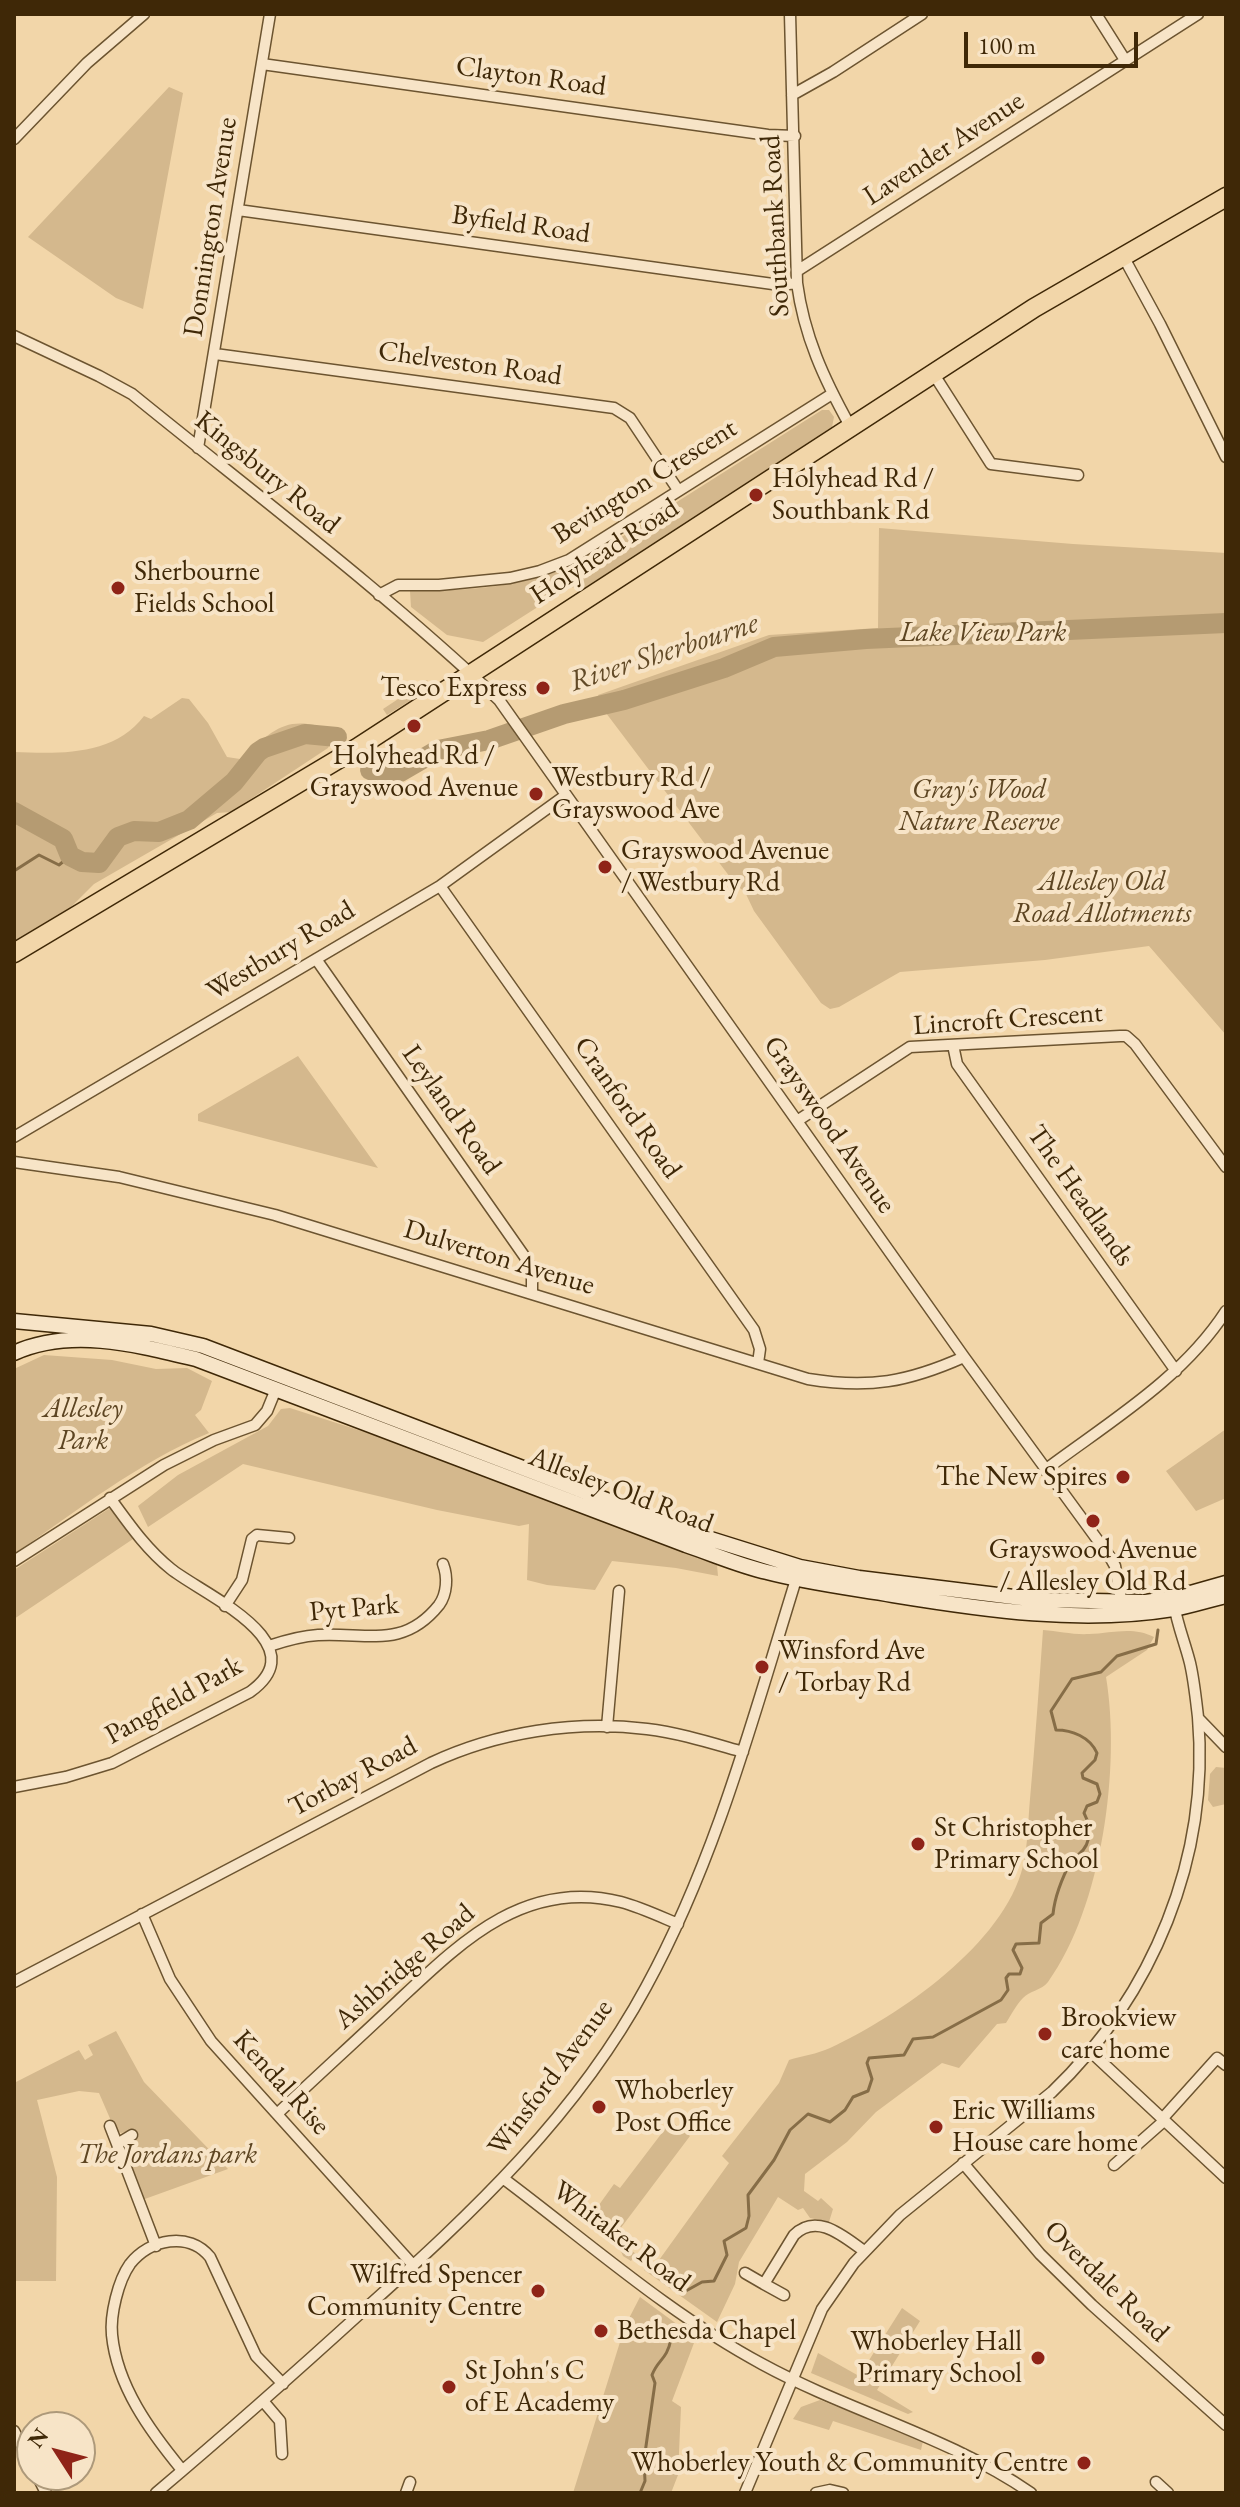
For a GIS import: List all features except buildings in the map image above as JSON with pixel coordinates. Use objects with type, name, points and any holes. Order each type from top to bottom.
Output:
[{"type":"highway","name":"Holyhead Road","points":[[14,953],[337,761],[1034,308],[1226,197]]},
{"type":"main road","name":"Allesley Old Road","points":[[14,1321],[151,1334],[203,1346],[725,1559],[766,1572],[798,1573],[929,1601],[1022,1613],[1077,1616],[1226,1596]]},
{"type":"main road","name":"Allesley Old Road","points":[[14,1353],[56,1339],[126,1345],[196,1359],[522,1475]]},
{"type":"main road","name":"Allesley Old Road","points":[[1174,1604],[1226,1583]]},
{"type":"street","points":[[14,139],[87,63],[144,14]]},
{"type":"street","name":"Donnington Avenue","points":[[198,448],[270,14]]},
{"type":"street","name":"Southbank Road","points":[[790,14],[797,283],[807,336],[832,394],[850,426]]},
{"type":"street","points":[[792,95],[922,14]]},
{"type":"street","points":[[1096,14],[1125,60]]},
{"type":"street","name":"Lavender Avenue","points":[[797,271],[1198,14]]},
{"type":"street","name":"Clayton Road","points":[[262,64],[768,135],[795,136]]},
{"type":"street","name":"Byfield Road","points":[[238,210],[780,285],[797,283]]},
{"type":"street","points":[[1123,256],[1226,457]]},
{"type":"street","name":"Kingsbury Road","points":[[14,336],[120,387],[379,595],[472,674]]},
{"type":"street","name":"Chelveston Road","points":[[215,354],[614,408],[630,418],[678,490]]},
{"type":"street","points":[[933,373],[991,464],[1078,475]]},
{"type":"street","name":"Bevington Crescent","points":[[379,595],[398,585],[483,582],[540,571],[597,545],[678,490],[832,394]]},
{"type":"street","name":"Grayswood Avenue","points":[[472,674],[499,700],[964,1357],[1110,1557],[1115,1566],[1123,1609]]},
{"type":"street","name":"Westbury Road","points":[[14,1137],[440,886],[566,795]]},
{"type":"street","name":"Cranford Road","points":[[440,886],[754,1330],[760,1349],[758,1363]]},
{"type":"street","name":"Leyland Road","points":[[316,959],[527,1260],[532,1274],[532,1294]]},
{"type":"street","name":"Lincroft Crescent","points":[[797,1121],[910,1047],[1126,1036],[1226,1167]]},
{"type":"street","name":"The Headlands","points":[[953,1045],[957,1064],[1176,1371]]},
{"type":"street","name":"Dulverton Avenue","points":[[14,1162],[119,1177],[331,1231],[808,1379],[860,1385],[909,1378],[964,1357]]},
{"type":"street","points":[[1045,1470],[1176,1371],[1204,1342],[1226,1311]]},
{"type":"street","points":[[14,1561],[184,1454],[255,1425],[267,1411],[276,1389]]},
{"type":"street","name":"Pangfield Park","points":[[14,1787],[66,1777],[112,1763],[250,1692],[269,1671],[269,1646],[258,1628],[173,1571],[156,1556],[110,1498]]},
{"type":"street","points":[[225,1606],[242,1580],[252,1539],[257,1535],[289,1538]]},
{"type":"street","name":"Pyt Park","points":[[269,1646],[316,1635],[387,1636],[412,1629],[431,1616],[443,1600],[446,1574],[443,1564]]},
{"type":"street","name":"Winsford Avenue","points":[[164,2491],[182,2470],[283,2384],[504,2179],[560,2115],[601,2061],[646,1988],[678,1924],[718,1827],[798,1573]]},
{"type":"street","points":[[607,1727],[619,1591]]},
{"type":"street","points":[[745,2493],[822,2309],[864,2251],[900,2215],[1052,2092],[1091,2052],[1130,1999],[1164,1931],[1177,1897],[1192,1834],[1199,1774],[1198,1718],[1191,1666],[1174,1604]]},
{"type":"street","points":[[1198,1718],[1226,1747]]},
{"type":"street","name":"Torbay Road","points":[[14,1982],[451,1754],[522,1734],[607,1727],[663,1731],[743,1752]]},
{"type":"street","name":"Ashbridge Road","points":[[277,2114],[446,1956],[481,1928],[506,1915],[548,1901],[599,1899],[623,1902],[678,1924]]},
{"type":"street","name":"Kendal Rise","points":[[142,1914],[170,1979],[200,2027],[413,2265]]},
{"type":"street","points":[[1091,2052],[1226,2178]]},
{"type":"street","points":[[1114,2165],[1164,2119],[1217,2058],[1226,2065]]},
{"type":"street","points":[[110,2126],[156,2246]]},
{"type":"street","points":[[117,2144],[132,2135]]},
{"type":"street","name":"Overdale Road","points":[[963,2163],[1040,2254],[1226,2425]]},
{"type":"street","name":"Whitaker Road","points":[[504,2179],[685,2316],[740,2352],[793,2379],[946,2444],[1031,2493]]},
{"type":"street","points":[[764,2284],[794,2235],[808,2226],[821,2225],[864,2251]]},
{"type":"street","points":[[182,2470],[135,2404],[119,2367],[112,2335],[113,2316],[125,2274],[133,2261],[165,2242],[192,2243],[205,2251],[256,2356],[283,2384]]},
{"type":"street","points":[[745,2273],[784,2295]]},
{"type":"street","points":[[263,2401],[280,2421],[282,2454]]},
{"type":"street","points":[[1156,2482],[1168,2493]]},
{"type":"street","points":[[816,2493],[830,2490],[843,2493]]},
{"type":"green space","points":[[169,87],[183,93],[143,309],[116,298],[28,237]]},
{"type":"green space","points":[[822,410],[829,410],[834,417],[832,427],[583,589],[569,587],[483,642],[447,635],[411,607],[410,591],[480,588],[524,581],[590,557]]},
{"type":"green space","name":"Lake View Park","points":[[879,528],[1226,553],[1226,1035],[1149,946],[1045,960],[900,972],[839,1007],[830,1009],[821,1003],[754,911],[745,892],[736,885],[606,713],[598,695],[769,635],[878,628]]},
{"type":"green space","points":[[427,680],[432,687],[387,715],[383,709]]},
{"type":"green space","points":[[182,698],[189,699],[208,723],[227,757],[240,759],[273,732],[293,724],[336,731],[328,748],[231,812],[217,813],[94,884],[64,914],[14,943],[14,752],[67,752],[102,745],[132,729],[144,716],[151,719]]},
{"type":"green space","points":[[298,1056],[378,1168],[198,1121],[198,1114]]},
{"type":"green space","name":"Allesley Park","points":[[44,1355],[112,1360],[156,1369],[187,1368],[212,1381],[201,1410],[195,1415],[209,1433],[132,1473],[14,1554],[14,1369]]},
{"type":"green space","points":[[290,1408],[439,1456],[717,1565],[718,1576],[612,1561],[595,1590],[547,1585],[527,1580],[529,1524],[519,1526],[437,1510],[243,1464],[148,1527],[138,1506],[178,1475],[268,1426],[281,1409]]},
{"type":"green space","points":[[1226,1429],[1226,1498],[1196,1511],[1166,1471]]},
{"type":"green space","points":[[110,1508],[133,1539],[14,1619],[14,1570]]},
{"type":"green space","points":[[1043,1630],[1083,1634],[1130,1631],[1154,1637],[1147,1650],[1106,1677],[1111,1752],[1103,1835],[1082,1915],[1067,1951],[1048,1982],[1023,1998],[1006,2023],[997,2024],[959,2068],[942,2063],[876,2112],[847,2142],[805,2174],[804,2191],[818,2201],[821,2198],[833,2209],[829,2222],[810,2218],[803,2208],[798,2210],[778,2197],[739,2262],[735,2284],[717,2322],[644,2270],[647,2265],[654,2267],[729,2163],[722,2156],[779,2083],[789,2060],[830,2048],[887,2017],[945,1974],[995,1923],[1012,1895],[1026,1850]]},
{"type":"green space","points":[[1216,1767],[1226,1768],[1226,1804],[1213,1807],[1208,1800],[1210,1774]]},
{"type":"green space","name":"The Jordans park","points":[[116,2031],[144,2082],[228,2169],[142,2200],[128,2161],[128,2153],[136,2140],[132,2130],[121,2133],[115,2130],[99,2093],[79,2091],[37,2100],[57,2177],[56,2281],[15,2281],[14,2083],[79,2050],[85,2060],[93,2055],[88,2045]]},
{"type":"green space","points":[[671,2121],[690,2136],[614,2237],[636,2254],[631,2261],[623,2256],[619,2247],[586,2223],[614,2184],[620,2188]]},
{"type":"green space","points":[[640,2297],[693,2336],[694,2343],[672,2401],[681,2407],[678,2475],[671,2493],[573,2493],[625,2326]]},
{"type":"green space","points":[[902,2308],[920,2321],[877,2390],[913,2412],[908,2414],[811,2373],[818,2353],[859,2376]]},
{"type":"green space","points":[[820,2400],[923,2441],[921,2450],[833,2421],[829,2430],[793,2419],[801,2407]]},
{"type":"waterway","name":"River Sherbourne","points":[[370,770],[386,774],[400,772],[438,750],[489,740],[564,714],[624,700],[724,668],[774,647],[866,639],[1226,623]]},
{"type":"waterway","name":"River Sherbourne","points":[[14,812],[63,839],[70,856],[82,862],[99,863],[118,837],[134,831],[159,832],[189,820],[234,782],[264,748],[305,734],[337,737]]},
{"type":"waterway","points":[[14,871],[39,855],[59,865],[70,856]]},
{"type":"waterway","points":[[684,2292],[702,2282],[714,2281],[727,2255],[724,2241],[746,2228],[748,2195],[774,2160],[790,2130],[808,2114],[830,2122],[845,2110],[853,2097],[868,2091],[872,2079],[867,2063],[869,2058],[904,2055],[913,2039],[933,2037],[1001,2000],[1008,1990],[1006,1978],[1009,1974],[1020,1974],[1022,1968],[1013,1950],[1016,1944],[1039,1943],[1041,1923],[1053,1914],[1058,1892],[1072,1859],[1087,1845],[1089,1826],[1084,1813],[1087,1806],[1097,1802],[1100,1794],[1097,1784],[1083,1778],[1082,1773],[1095,1760],[1097,1753],[1094,1747],[1080,1736],[1056,1730],[1051,1711],[1072,1679],[1101,1672],[1117,1656],[1156,1644],[1158,1630]]},
{"type":"waterway","points":[[640,2493],[645,2481],[644,2460],[655,2383],[652,2375],[671,2339],[662,2328]]},
{"type":"place","name":"Holyhead Rd / Southbank Rd","points":[[756,495]]},
{"type":"place","name":"Sherbourne Fields School","points":[[118,588]]},
{"type":"place","name":"Tesco Express","points":[[543,688]]},
{"type":"place","name":"Holyhead Rd / Grayswood Avenue","points":[[414,726]]},
{"type":"place","name":"Westbury Rd / Grayswood Ave","points":[[536,794]]},
{"type":"place","name":"Grayswood Avenue / Westbury Rd","points":[[605,867]]},
{"type":"place","name":"The New Spires","points":[[1123,1477]]},
{"type":"place","name":"Grayswood Avenue / Allesley Old Rd","points":[[1093,1521]]},
{"type":"place","name":"Winsford Ave / Torbay Rd","points":[[762,1667]]},
{"type":"place","name":"St Christopher Primary School","points":[[918,1844]]},
{"type":"place","name":"Brookview care home","points":[[1045,2034]]},
{"type":"place","name":"Whoberley Post Office","points":[[599,2107]]},
{"type":"place","name":"Eric Williams House care home","points":[[936,2127]]},
{"type":"place","name":"Wilfred Spencer Community Centre","points":[[538,2291]]},
{"type":"place","name":"Bethesda Chapel","points":[[601,2331]]},
{"type":"place","name":"Whoberley Hall Primary School","points":[[1038,2358]]},
{"type":"place","name":"St John's C of E Academy","points":[[449,2387]]},
{"type":"place","name":"Whoberley Youth & Community Centre","points":[[1084,2463]]},
{"type":"park label","name":"Gray's Wood Nature Reserve","points":[[979,806]]},
{"type":"park label","name":"Allesley Old Road Allotments","points":[[1102,898]]}]
